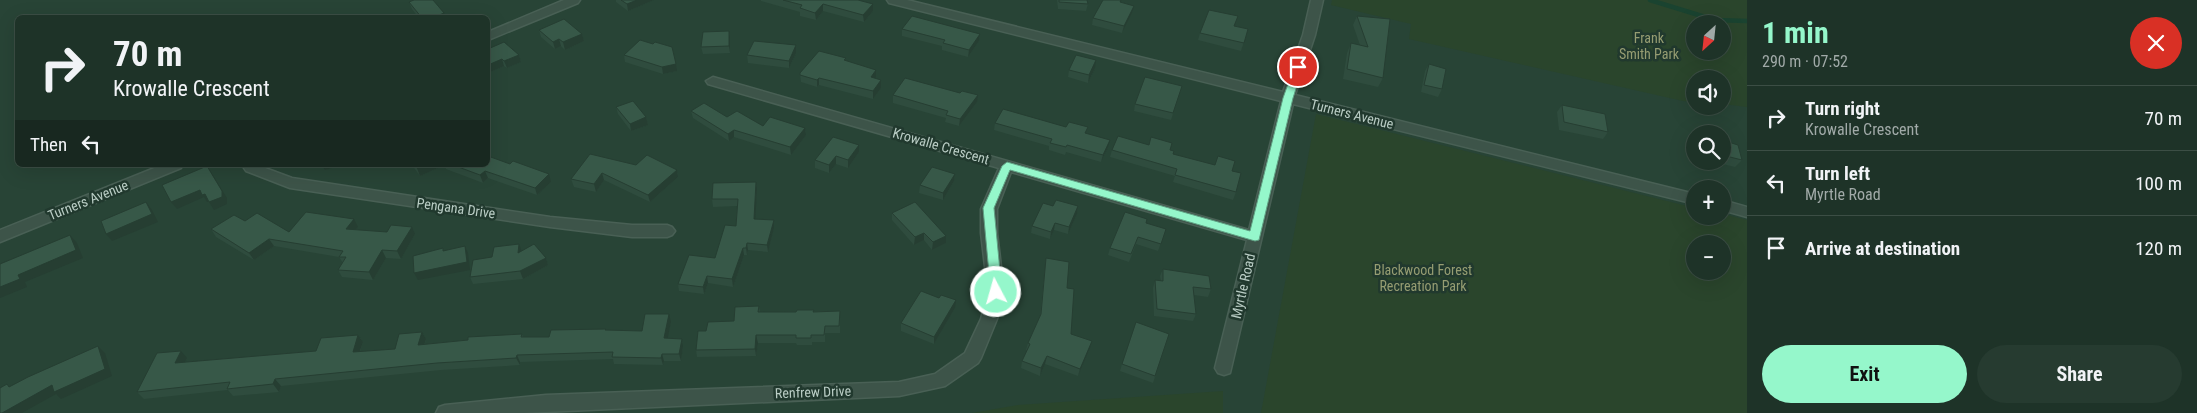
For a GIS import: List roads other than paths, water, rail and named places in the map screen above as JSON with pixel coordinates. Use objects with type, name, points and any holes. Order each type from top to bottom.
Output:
[{"type":"street","points":[[490,35],[574,0]]},
{"type":"street","name":"Turners Avenue","points":[[893,0],[1686,197]]},
{"type":"street","name":"Myrtle Road","points":[[1224,368],[1288,98],[1309,35],[1317,0]]},
{"type":"street","name":"Krowalle Crescent","points":[[713,81],[1255,237]]},
{"type":"street","name":"Renfrew Drive","points":[[445,413],[546,403],[899,389],[939,381],[972,358],[989,319],[996,292],[989,208],[1007,166]]},
{"type":"street","name":"Turners Avenue","points":[[0,236],[171,167]]},
{"type":"street","name":"Pengana Drive","points":[[251,167],[299,184],[550,222],[632,231],[667,231]]},
{"type":"street","points":[[1731,208],[1747,212]]},
{"type":"waterway","points":[[1650,0],[1715,20],[1747,21]]},
{"type":"park label","name":"Frank Smith Park","points":[[1649,46]]},
{"type":"park label","name":"Blackwood Forest Recreation Park","points":[[1423,278]]}]
